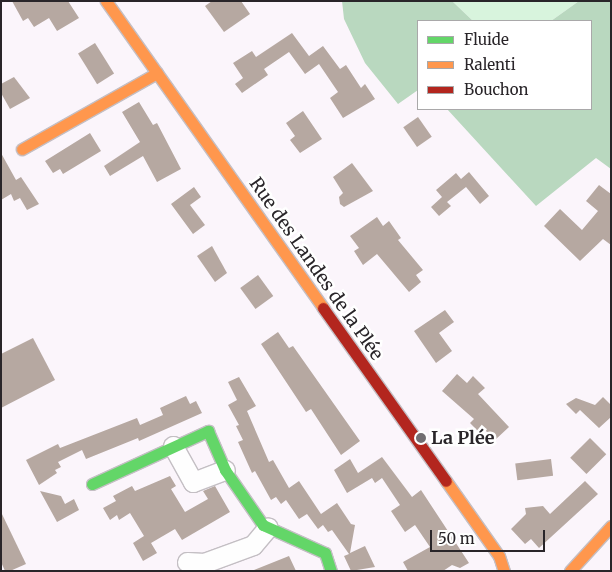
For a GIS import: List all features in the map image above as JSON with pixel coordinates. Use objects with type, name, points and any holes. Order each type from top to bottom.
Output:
[{"type":"street","name":"Rue des Landes de la Plée","points":[[106,1],[499,556],[504,571]]},
{"type":"street","points":[[22,149],[157,73]]},
{"type":"street","points":[[92,484],[208,431],[225,470],[263,525],[324,553],[331,571]]},
{"type":"street","points":[[173,446],[193,482],[225,470]]},
{"type":"street","points":[[570,571],[611,526]]},
{"type":"street","points":[[187,562],[204,563],[253,545],[268,527]]},
{"type":"street","points":[[581,571],[599,540]]},
{"type":"street","name":"Rue des Landes de la Plée","points":[[499,556],[519,571]]},
{"type":"green space","points":[[342,1],[452,1],[472,20],[417,20],[417,91],[398,104],[365,63],[344,19]]},
{"type":"green space","points":[[452,1],[579,1],[552,20],[472,20]]},
{"type":"green space","points":[[579,1],[611,1],[611,169],[596,158],[536,206],[448,110],[592,110],[592,20],[552,20]]},
{"type":"building","points":[[12,1],[68,1],[79,18],[57,31],[49,18],[34,27],[28,18],[23,21]]},
{"type":"building","points":[[212,1],[241,1],[250,14],[224,32],[205,6]]},
{"type":"building","points":[[292,33],[309,56],[323,46],[340,69],[346,65],[361,88],[365,84],[375,99],[343,118],[330,98],[338,92],[319,64],[305,74],[289,52],[264,69],[268,75],[242,93],[235,84],[243,78],[233,63],[252,51],[256,57]]},
{"type":"building","points":[[95,43],[114,74],[97,84],[78,54]]},
{"type":"building","points":[[14,77],[30,98],[10,109],[1,93],[1,84]]},
{"type":"building","points":[[139,102],[153,125],[157,123],[181,169],[157,182],[143,156],[110,176],[104,166],[140,142],[122,112]]},
{"type":"building","points":[[303,111],[322,139],[300,153],[290,140],[295,136],[286,123]]},
{"type":"building","points":[[418,117],[432,137],[417,147],[403,127]]},
{"type":"building","points":[[90,133],[101,151],[63,174],[60,169],[53,173],[45,161]]},
{"type":"building","points":[[1,153],[16,180],[21,177],[39,204],[27,210],[20,198],[14,201],[11,194],[1,200]]},
{"type":"building","points":[[352,163],[373,191],[344,207],[340,204],[339,197],[343,193],[333,177]]},
{"type":"building","points":[[469,172],[489,196],[480,204],[466,187],[447,202],[451,206],[439,216],[431,207],[442,197],[436,190],[456,173],[461,179]]},
{"type":"building","points":[[599,185],[611,194],[611,245],[603,239],[580,261],[544,226],[560,209],[582,230],[598,211],[586,201]]},
{"type":"building","points":[[194,187],[201,197],[190,205],[205,225],[193,234],[171,204]]},
{"type":"building","points":[[377,217],[383,226],[389,221],[401,238],[398,240],[423,270],[416,275],[421,282],[409,292],[377,254],[363,265],[354,251],[359,248],[350,236]]},
{"type":"building","points":[[212,246],[227,273],[215,282],[197,256]]},
{"type":"building","points":[[258,275],[273,296],[255,309],[240,288]]},
{"type":"building","points":[[445,310],[454,322],[439,333],[452,351],[436,363],[414,331]]},
{"type":"building","points":[[278,332],[289,348],[293,346],[360,441],[341,455],[311,409],[306,412],[261,344]]},
{"type":"building","points":[[33,338],[55,380],[1,408],[1,354]]},
{"type":"building","points":[[457,374],[467,383],[473,376],[485,388],[478,394],[509,427],[495,440],[485,430],[481,434],[470,423],[474,419],[442,391]]},
{"type":"building","points":[[239,377],[256,406],[247,411],[269,462],[273,460],[289,488],[299,481],[321,514],[337,503],[351,524],[355,525],[350,553],[365,546],[375,567],[351,571],[344,556],[349,554],[332,530],[328,532],[323,525],[318,529],[307,514],[299,519],[286,500],[281,504],[276,497],[271,500],[255,471],[252,473],[238,442],[243,440],[236,426],[239,425],[228,405],[237,400],[228,382]]},
{"type":"building","points":[[186,396],[190,404],[196,401],[202,413],[139,441],[138,438],[86,459],[82,450],[58,462],[61,467],[55,470],[57,473],[39,485],[26,460],[58,444],[60,448],[137,418],[140,425],[163,415],[160,408]]},
{"type":"building","points":[[603,397],[611,405],[611,417],[599,428],[580,410],[576,414],[566,404],[576,398],[595,405]]},
{"type":"building","points":[[590,438],[606,454],[586,474],[570,458]]},
{"type":"building","points":[[382,457],[412,497],[421,490],[469,563],[460,568],[452,565],[443,571],[408,571],[403,562],[430,547],[415,525],[405,532],[391,511],[400,505],[382,478],[375,483],[372,478],[347,493],[334,470],[350,459],[358,473]]},
{"type":"building","points":[[551,459],[553,476],[517,480],[515,463]]},
{"type":"building","points":[[170,476],[176,486],[171,489],[185,512],[208,499],[203,491],[215,486],[230,512],[182,540],[175,529],[151,543],[157,553],[143,561],[133,543],[144,536],[130,513],[119,520],[117,515],[110,520],[103,508],[116,501],[113,496],[132,486],[135,491]]},
{"type":"building","points":[[585,481],[598,494],[539,548],[531,539],[525,544],[511,529],[526,514],[525,508],[543,506],[550,514]]},
{"type":"building","points":[[40,491],[61,496],[65,504],[74,499],[79,510],[57,522]]},
{"type":"building","points":[[1,512],[26,564],[10,571],[5,571],[1,562]]},
{"type":"building","points":[[289,556],[296,571],[254,571],[254,570]]},
{"type":"traffic: fast","points":[[92,484],[208,431],[225,470],[263,525],[325,553],[331,571]]},
{"type":"traffic: slow","points":[[106,1],[323,308]]},
{"type":"traffic: slow","points":[[22,149],[157,73]]},
{"type":"traffic: slow","points":[[446,481],[499,556],[504,571]]},
{"type":"traffic: slow","points":[[570,571],[611,526]]},
{"type":"traffic: jam","points":[[323,308],[446,481]]},
{"type":"place","name":"La Plée","points":[[421,438]]}]
